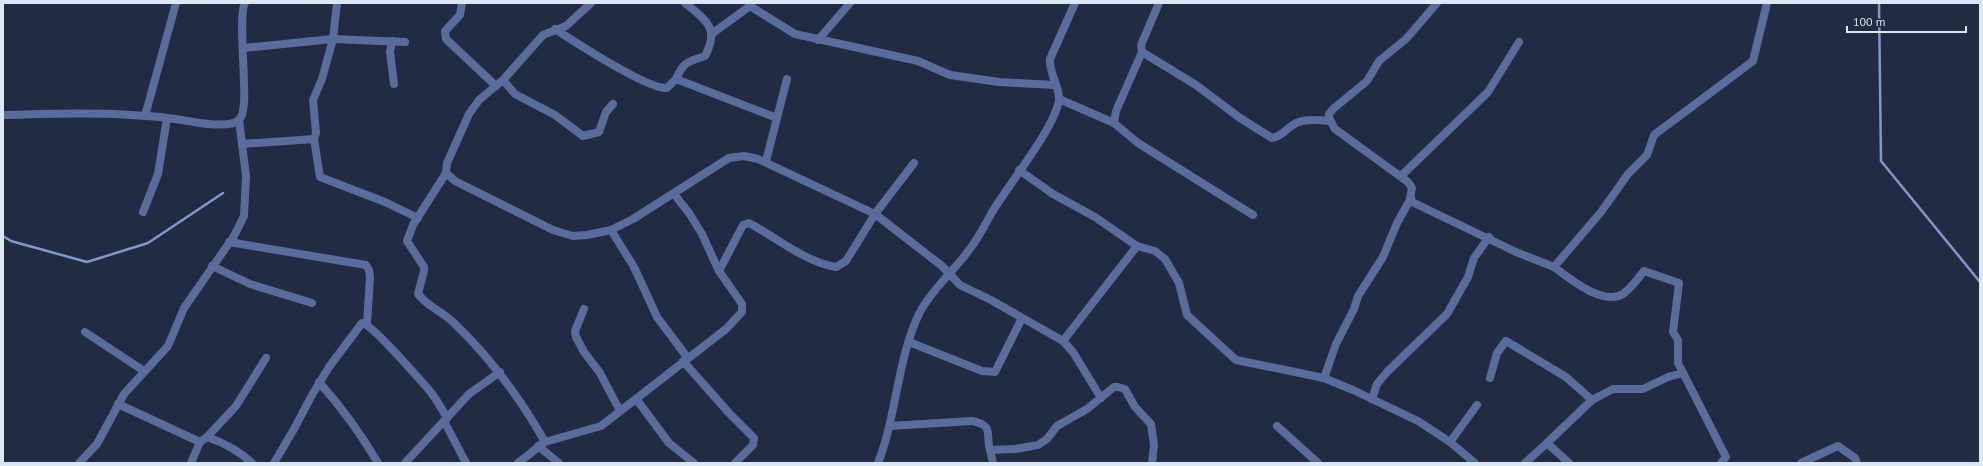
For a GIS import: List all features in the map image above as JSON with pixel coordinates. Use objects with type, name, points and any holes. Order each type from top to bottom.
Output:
[{"type":"street","points":[[144,116],[176,3]]},
{"type":"street","points":[[3,115],[64,113],[144,116],[216,124],[234,123],[239,120],[242,115],[244,99],[244,48],[242,18],[244,3]]},
{"type":"street","points":[[337,3],[333,39],[322,80],[314,100],[316,133],[314,139],[320,177],[385,202],[418,218]]},
{"type":"street","points":[[462,3],[460,15],[445,30],[446,39],[496,86]]},
{"type":"street","points":[[559,463],[542,444],[500,372],[451,320],[422,299],[418,294],[424,267],[407,241],[418,218],[446,173],[447,163],[470,114],[479,100],[503,80],[543,35],[566,26],[591,3]]},
{"type":"street","points":[[555,30],[649,83],[662,88],[667,88],[676,79],[688,61],[705,56],[710,45],[712,33],[708,23],[685,3]]},
{"type":"street","points":[[818,40],[850,3]]},
{"type":"street","points":[[878,463],[890,426],[909,342],[921,310],[933,293],[971,249],[1019,170],[1033,152],[1054,115],[1059,99],[1057,87],[1049,68],[1050,59],[1075,3]]},
{"type":"street","points":[[1114,123],[1116,111],[1142,52],[1141,45],[1159,3]]},
{"type":"street","points":[[1437,3],[1406,39],[1379,61],[1367,81],[1333,109],[1330,114],[1330,121],[1335,128],[1402,176],[1412,188],[1412,202],[1516,252],[1554,267],[1577,284],[1606,298],[1622,294],[1637,281],[1644,271],[1679,283],[1673,332],[1678,340],[1678,363],[1726,457],[1721,463]]},
{"type":"street","points":[[1554,267],[1601,212],[1628,174],[1648,155],[1654,135],[1753,61],[1767,3]]},
{"type":"street","points":[[712,33],[749,4],[794,34],[918,61],[950,74],[999,82],[1055,85]]},
{"type":"street","points":[[244,48],[333,39],[405,42]]},
{"type":"street","points":[[392,41],[390,52],[394,84]]},
{"type":"street","points":[[1402,176],[1488,92],[1519,42]]},
{"type":"street","points":[[1142,52],[1196,85],[1240,118],[1272,138],[1280,136],[1292,125],[1303,121],[1330,121]]},
{"type":"street","points":[[676,79],[777,118]]},
{"type":"street","points":[[766,161],[787,79]]},
{"type":"street","points":[[503,80],[515,94],[555,115],[583,136],[600,132],[606,112],[613,104]]},
{"type":"street","points":[[1059,99],[1114,123],[1138,143],[1253,215]]},
{"type":"street","points":[[143,212],[158,174],[167,118]]},
{"type":"street","points":[[79,463],[97,444],[118,404],[144,371],[168,346],[184,308],[229,242],[244,216],[246,176],[239,120]]},
{"type":"street","points":[[242,144],[314,139]]},
{"type":"street","points":[[446,173],[455,181],[553,230],[573,236],[611,230],[633,219],[674,194],[729,158],[744,156],[766,161],[875,214],[942,266],[960,284],[1063,341],[1073,352],[1101,398]]},
{"type":"street","points":[[718,271],[743,225],[750,223],[803,254],[829,266],[836,267],[846,261],[875,214],[914,163]]},
{"type":"street","points":[[1019,170],[1053,194],[1094,217],[1137,246],[1155,251],[1165,259],[1179,283],[1187,315],[1236,360],[1324,378],[1418,421],[1450,442],[1475,463]]},
{"type":"street","points":[[518,463],[542,444],[601,426],[637,400],[685,359],[726,329],[742,312],[742,304],[718,271],[689,213],[674,194]]},
{"type":"street","points":[[1324,378],[1336,344],[1354,309],[1358,296],[1383,257],[1397,223],[1412,198]]},
{"type":"street","points":[[611,230],[634,267],[657,317],[685,359],[729,413],[754,438],[754,444],[735,463]]},
{"type":"street","points":[[1372,399],[1377,384],[1387,372],[1447,314],[1468,276],[1474,258],[1489,238]]},
{"type":"street","points":[[229,242],[366,265],[369,270],[370,277],[367,324]]},
{"type":"street","points":[[1063,341],[1137,246]]},
{"type":"street","points":[[212,266],[250,284],[312,303]]},
{"type":"street","points":[[584,309],[575,331],[576,336],[584,352],[600,373],[620,411]]},
{"type":"street","points":[[909,342],[982,371],[995,372],[1022,318]]},
{"type":"street","points":[[274,463],[319,382],[362,323],[367,324],[384,340],[429,390],[446,419],[466,463]]},
{"type":"street","points":[[85,332],[144,371]]},
{"type":"street","points":[[1490,378],[1497,353],[1506,341],[1566,377],[1592,400]]},
{"type":"street","points":[[191,463],[203,440],[236,406],[266,358]]},
{"type":"street","points":[[406,463],[469,394],[500,372]]},
{"type":"street","points":[[1525,463],[1592,400],[1614,389],[1643,389],[1668,377],[1683,373]]},
{"type":"street","points":[[319,382],[340,406],[364,439],[378,463]]},
{"type":"street","points":[[990,450],[1015,449],[1038,445],[1047,439],[1057,426],[1087,409],[1114,388],[1118,387],[1125,389],[1135,406],[1152,424],[1154,445],[1152,463]]},
{"type":"street","points":[[637,400],[669,444],[694,463]]},
{"type":"street","points":[[118,404],[203,440],[226,444],[238,450],[252,463]]},
{"type":"street","points":[[1450,442],[1477,405]]},
{"type":"street","points":[[890,426],[972,421],[981,423],[986,427],[989,434],[993,463]]},
{"type":"street","points":[[1277,426],[1318,463]]},
{"type":"street","points":[[1546,443],[1569,463]]},
{"type":"street","points":[[1801,463],[1838,446],[1855,458],[1857,463]]},
{"type":"waterway","points":[[1879,3],[1881,161],[1980,282]]},
{"type":"waterway","points":[[3,236],[11,241],[87,262],[148,243],[223,193]]}]
